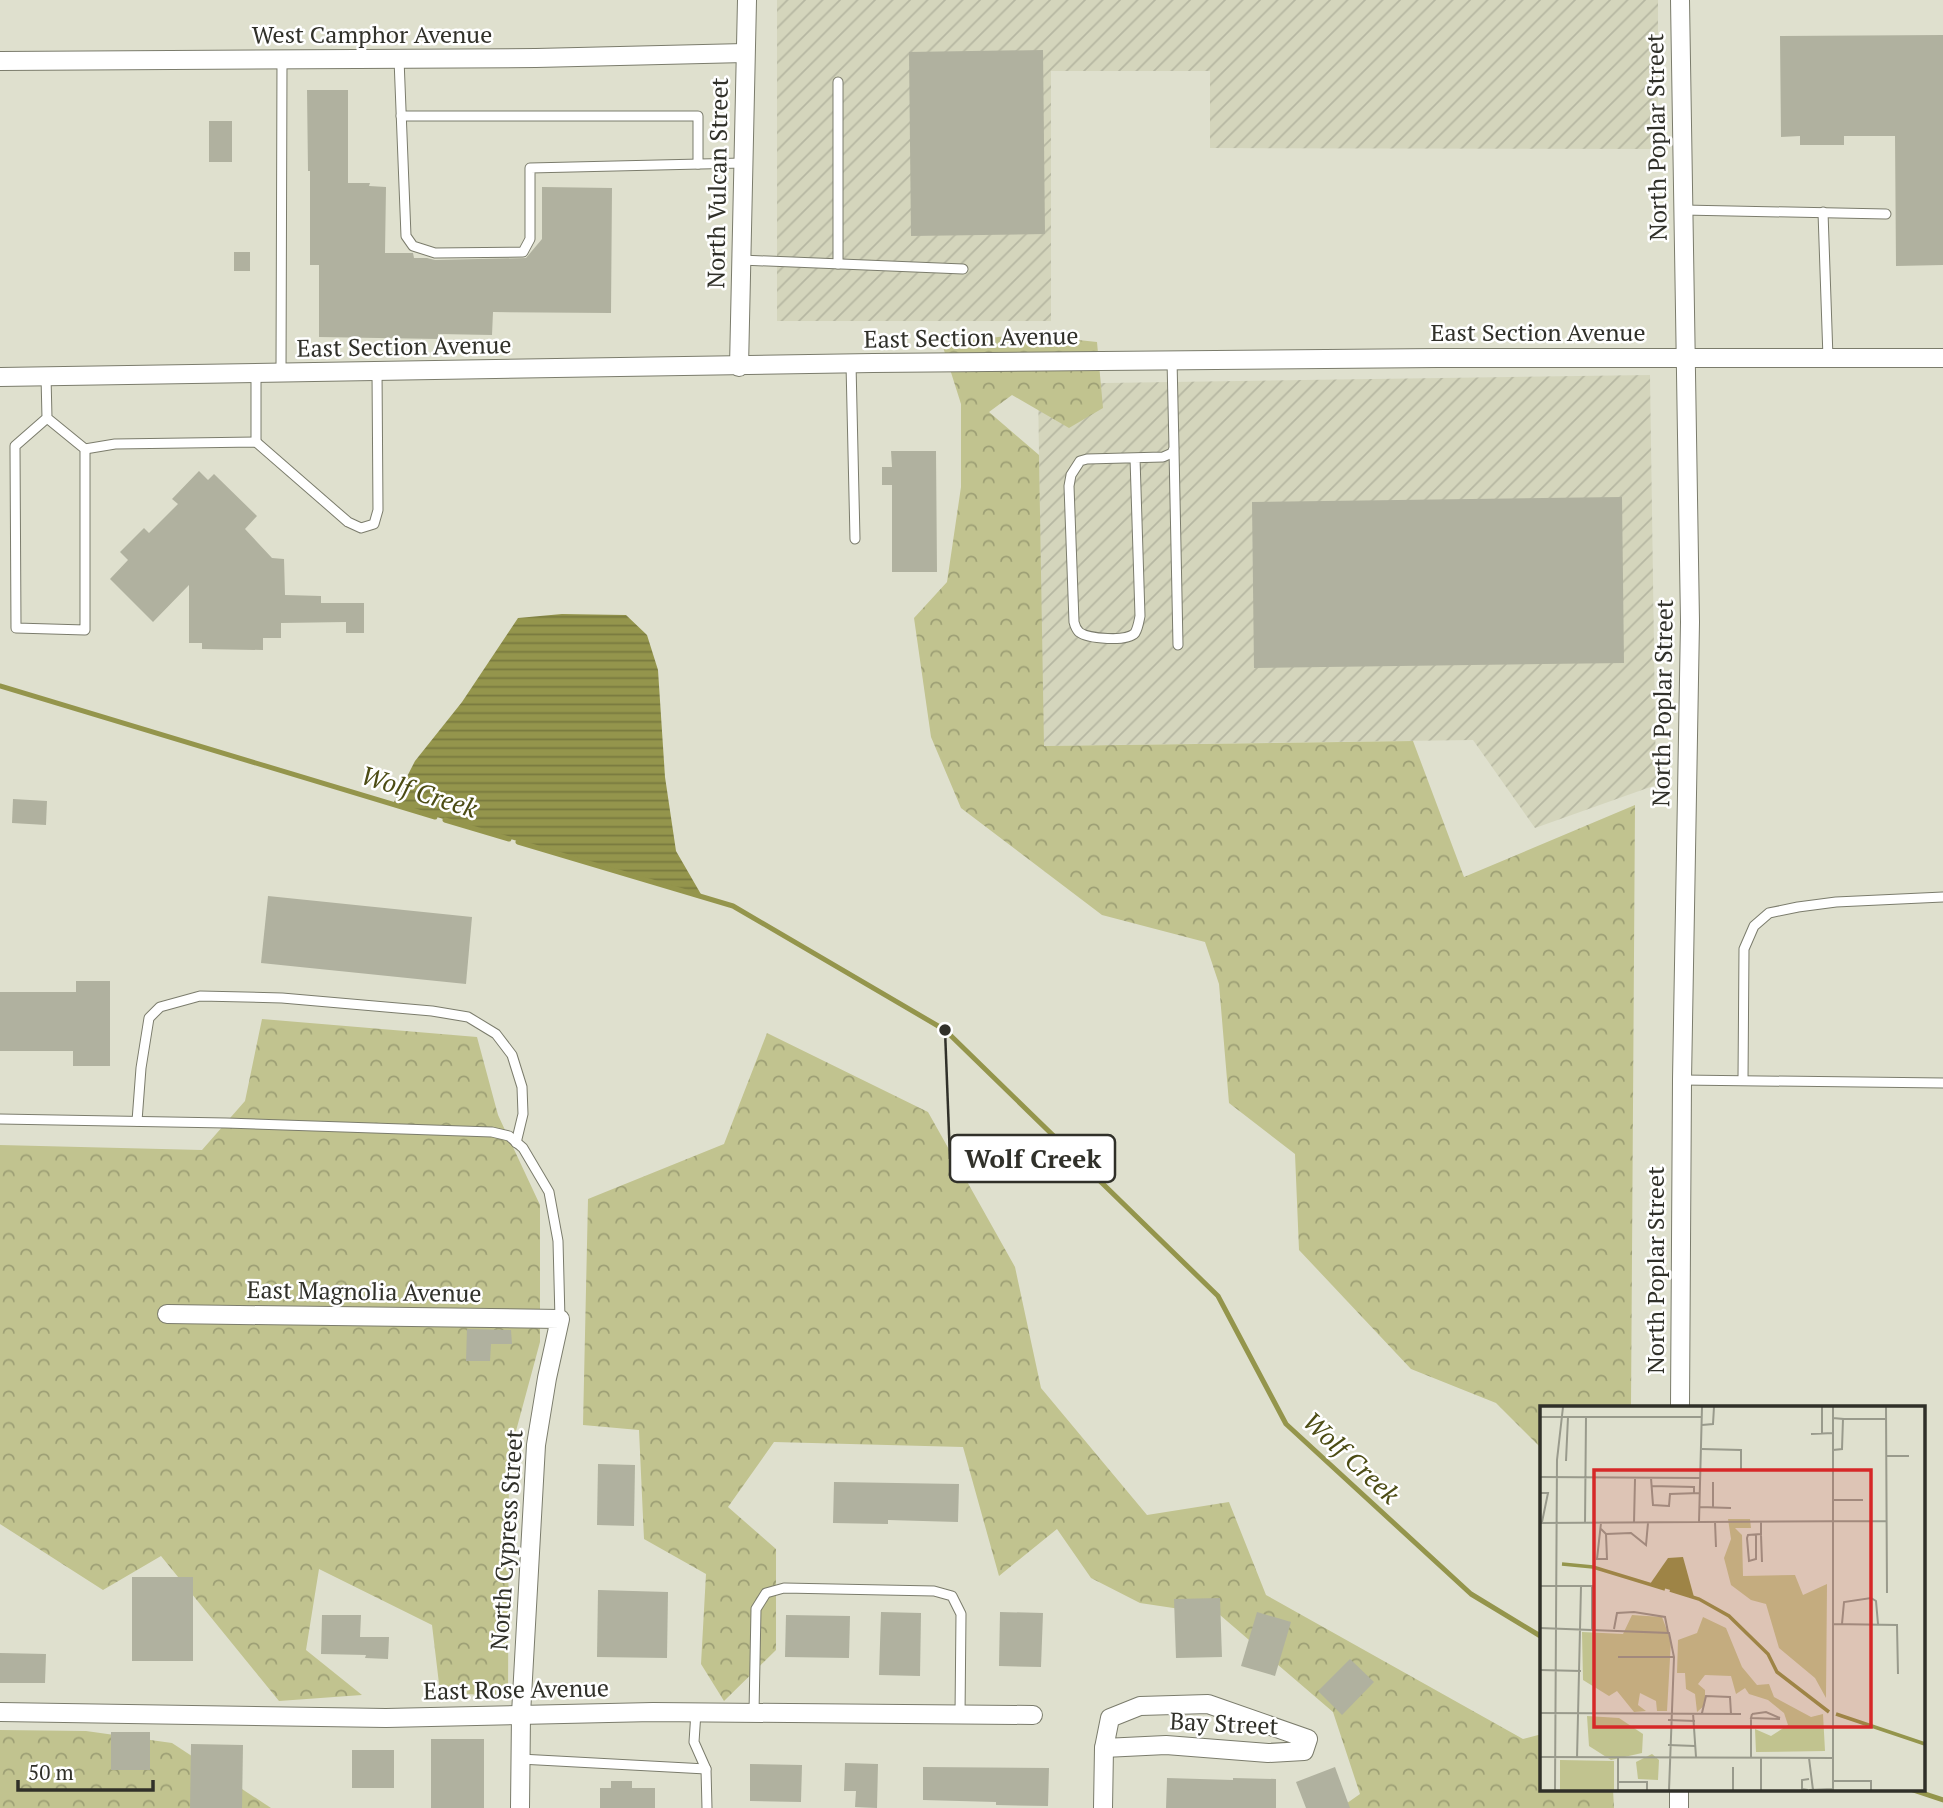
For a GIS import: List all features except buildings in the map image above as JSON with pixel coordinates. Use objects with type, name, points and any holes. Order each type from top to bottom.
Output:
[{"type":"street","name":"North Vulcan Street","points":[[739,366],[747,0]]},
{"type":"street","name":"North Poplar Street","points":[[1680,0],[1690,622],[1682,1080],[1680,1406]]},
{"type":"street","name":"West Camphor Avenue","points":[[0,61],[536,58],[745,53]]},
{"type":"street","name":"East Section Avenue","points":[[0,377],[1172,360],[1943,358]]},
{"type":"street","name":"East Magnolia Avenue","points":[[167,1314],[560,1319]]},
{"type":"street","name":"North Cypress Street","points":[[520,1808],[521,1714],[536,1445],[560,1319]]},
{"type":"street","name":"Bay Street","points":[[1103,1808],[1104,1748],[1110,1718],[1140,1706],[1208,1704],[1308,1739],[1304,1751],[1268,1753],[1166,1745],[1104,1748]]},
{"type":"street","name":"East Rose Avenue","points":[[0,1712],[386,1718],[696,1712],[1033,1715]]},
{"type":"street","points":[[1679,1790],[1679,1808]]},
{"type":"lane","points":[[398,59],[405,236],[413,246],[435,253],[523,252],[530,239],[530,168],[743,163]]},
{"type":"lane","points":[[281,373],[282,60]]},
{"type":"lane","points":[[838,82],[838,264]]},
{"type":"lane","points":[[401,116],[698,116],[698,164]]},
{"type":"lane","points":[[1684,210],[1886,214]]},
{"type":"lane","points":[[1824,212],[1828,358]]},
{"type":"lane","points":[[741,260],[963,269]]},
{"type":"lane","points":[[1172,360],[1178,645]]},
{"type":"lane","points":[[851,364],[855,539]]},
{"type":"lane","points":[[46,376],[47,418],[85,449],[115,444],[256,442],[348,522],[360,528],[373,524],[378,510],[377,371]]},
{"type":"lane","points":[[256,372],[256,442]]},
{"type":"lane","points":[[47,418],[15,446],[16,628],[85,629],[85,449]]},
{"type":"lane","points":[[1135,458],[1140,616],[1138,625],[1136,632],[1127,638],[1090,637],[1081,633],[1073,622],[1069,486],[1071,475],[1080,461],[1168,456],[1174,449]]},
{"type":"lane","points":[[1742,1080],[1744,949],[1754,926],[1769,913],[1798,907],[1836,902],[1943,897]]},
{"type":"lane","points":[[137,1121],[141,1068],[149,1018],[160,1007],[201,996],[282,998],[432,1010],[468,1017],[496,1034],[512,1055],[522,1087],[523,1114],[516,1143]]},
{"type":"lane","points":[[1682,1080],[1943,1083]]},
{"type":"lane","points":[[0,1119],[492,1132],[509,1136],[523,1148],[549,1192],[558,1241],[560,1319]]},
{"type":"lane","points":[[754,1713],[756,1609],[766,1593],[784,1588],[934,1591],[952,1596],[961,1614],[960,1715]]},
{"type":"lane","points":[[696,1712],[694,1742],[706,1769],[707,1808]]},
{"type":"lane","points":[[520,1759],[706,1769]]},
{"type":"shaded area","points":[[777,0],[1658,0],[1658,149],[1210,148],[1210,71],[1051,71],[1051,321],[777,321]]},
{"type":"shaded area","points":[[1650,375],[1656,785],[1535,828],[1473,740],[1043,746],[1038,384]]},
{"type":"green space","points":[[1022,334],[1097,342],[1103,408],[1069,428],[1012,395],[989,412],[1039,455],[1044,746],[1413,741],[1464,877],[1635,805],[1631,1406],[1540,1406],[1540,1447],[1496,1403],[1411,1369],[1299,1250],[1295,1154],[1229,1103],[1219,984],[1205,942],[1102,915],[961,808],[931,737],[914,618],[947,582],[961,487],[961,404],[942,344]]},
{"type":"green space","points":[[262,1019],[477,1037],[498,1115],[540,1205],[540,1342],[509,1457],[508,1697],[440,1692],[432,1625],[319,1569],[306,1650],[362,1695],[279,1701],[161,1556],[103,1590],[0,1524],[0,1145],[202,1150],[245,1101]]},
{"type":"green space","points":[[767,1033],[928,1112],[1015,1267],[1041,1388],[1147,1515],[1229,1502],[1266,1595],[1523,1739],[1540,1735],[1540,1790],[1613,1790],[1614,1808],[1340,1808],[1360,1794],[1333,1712],[1220,1615],[1140,1603],[1091,1578],[1057,1529],[999,1576],[963,1447],[774,1442],[728,1507],[776,1549],[776,1650],[724,1701],[701,1664],[706,1574],[644,1539],[639,1430],[583,1425],[588,1199],[724,1144]]},
{"type":"green space","points":[[0,1730],[86,1731],[172,1743],[271,1808],[0,1808]]},
{"type":"water","points":[[562,614],[626,615],[647,635],[658,670],[665,777],[676,851],[702,896],[393,804],[415,761],[462,702],[518,618]]},
{"type":"waterway","name":"Wolf Creek","points":[[0,686],[435,817]]},
{"type":"waterway","name":"Wolf Creek","points":[[445,820],[509,839]]},
{"type":"waterway","name":"Wolf Creek","points":[[518,842],[733,906],[945,1030],[1218,1296],[1286,1424],[1471,1594],[1540,1636]]},
{"type":"waterway","name":"Wolf Creek","points":[[1913,1790],[1943,1800]]},
{"type":"place","name":"Wolf Creek","points":[[945,1030]]}]
